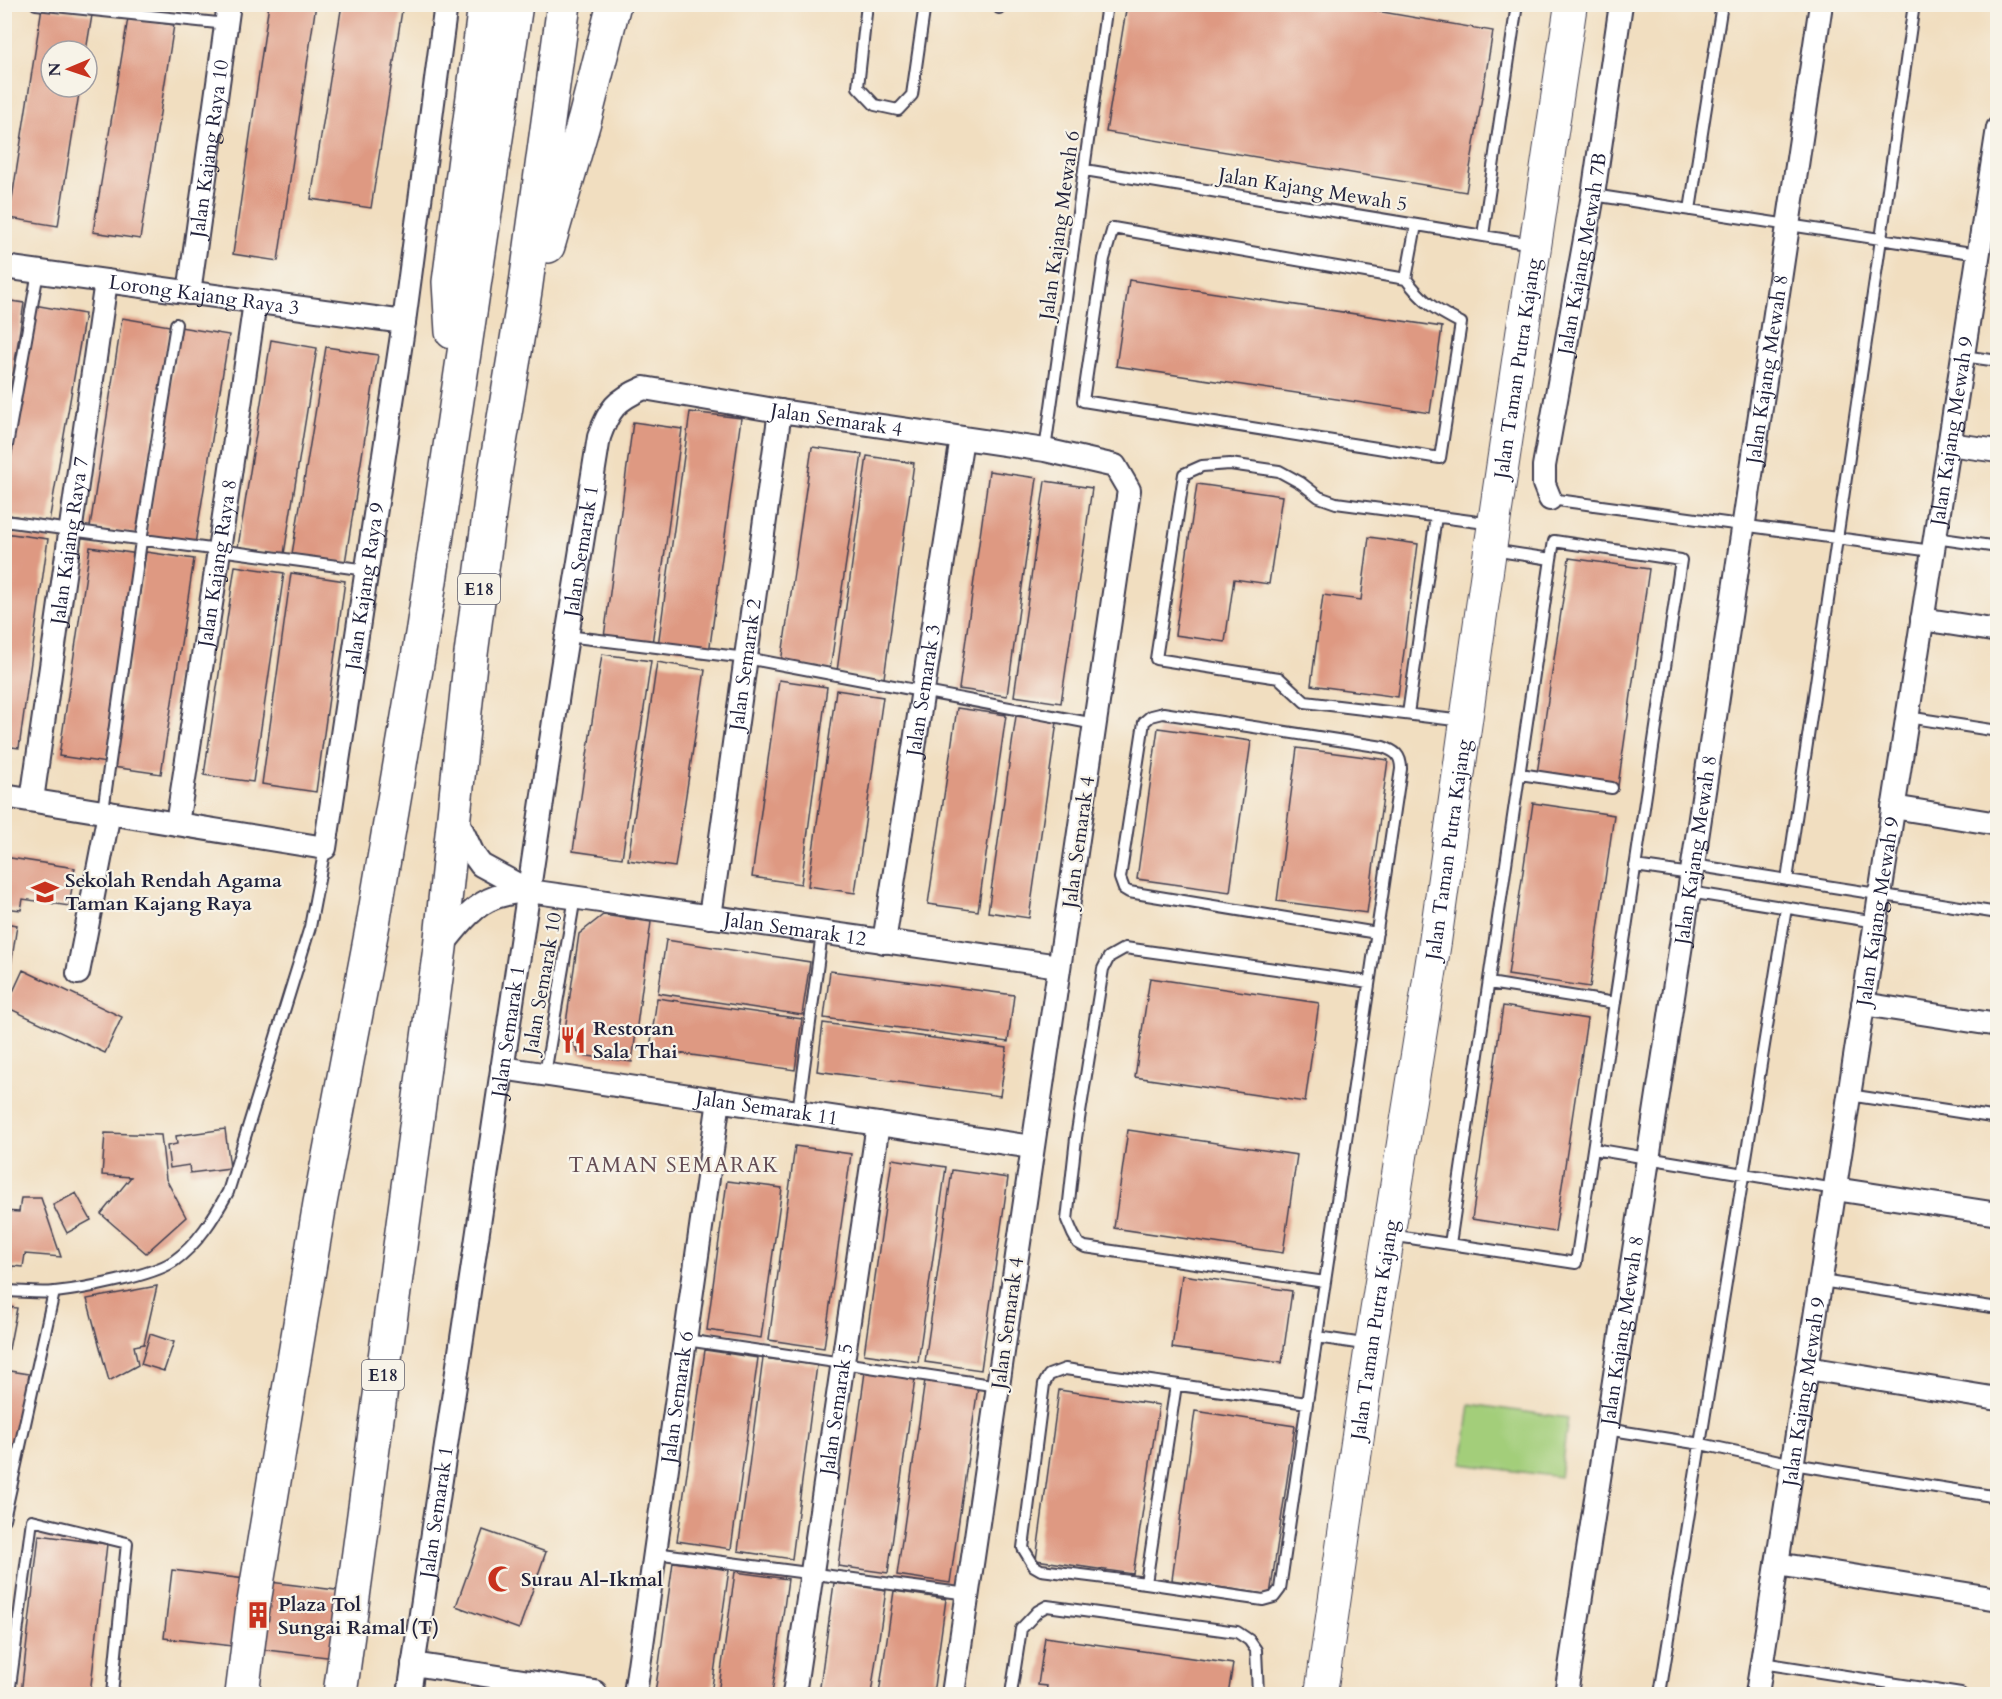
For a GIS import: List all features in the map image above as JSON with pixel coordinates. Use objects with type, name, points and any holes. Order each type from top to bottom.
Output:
[{"type":"highway","points":[[456,400],[449,282],[485,4]]},
{"type":"highway","name":"E18","points":[[242,1695],[252,1614],[320,1203],[373,924],[421,640],[516,4]]},
{"type":"highway","name":"E18","points":[[340,1695],[440,948],[471,654],[490,507],[513,366],[564,4]]},
{"type":"highway","points":[[513,366],[585,118],[614,4]]},
{"type":"street","name":"Jalan Kajang Raya 9","points":[[325,848],[404,322],[446,4]]},
{"type":"street","name":"Jalan Taman Putra Kajang","points":[[1321,1695],[1570,4]]},
{"type":"street","name":"Jalan Kajang Mewah 7B","points":[[1550,499],[1544,484],[1544,466],[1593,195],[1621,4]]},
{"type":"street","name":"Jalan Kajang Mewah 8","points":[[1566,1695],[1821,4]]},
{"type":"street","name":"Jalan Kajang Raya 10","points":[[189,293],[228,14]]},
{"type":"street","name":"Jalan Kajang Mewah 9","points":[[1757,1695],[1949,444],[1963,356],[1984,262],[1998,128]]},
{"type":"street","name":"Lorong Kajang Raya 3","points":[[4,267],[404,322]]},
{"type":"street","name":"Jalan Kajang Raya 7","points":[[32,800],[106,281]]},
{"type":"street","name":"Jalan Kajang Raya 8","points":[[177,824],[255,302]]},
{"type":"street","name":"Jalan Semarak 4","points":[[644,388],[780,411],[1045,450],[1115,466],[1129,490],[953,1695]]},
{"type":"street","name":"Jalan Semarak 1","points":[[409,1695],[599,436],[607,415],[625,396],[644,388]]},
{"type":"street","name":"Jalan Semarak 2","points":[[710,917],[780,411]]},
{"type":"street","name":"Jalan Semarak 3","points":[[884,942],[962,438]]},
{"type":"street","points":[[1949,444],[1998,451]]},
{"type":"street","points":[[1922,619],[1998,631]]},
{"type":"street","points":[[4,796],[325,848]]},
{"type":"street","points":[[1893,807],[1998,824]]},
{"type":"street","points":[[78,973],[106,812]]},
{"type":"street","name":"Jalan Semarak 12","points":[[454,813],[472,854],[481,865],[529,891]]},
{"type":"street","name":"Jalan Semarak 12","points":[[440,948],[470,913],[482,905],[495,897],[529,891],[1059,966]]},
{"type":"street","points":[[1863,1004],[1998,1025]]},
{"type":"street","name":"Jalan Semarak 11","points":[[502,1068],[1032,1147]]},
{"type":"street","name":"Jalan Semarak 6","points":[[635,1695],[719,1100]]},
{"type":"street","name":"Jalan Semarak 5","points":[[795,1695],[878,1124]]},
{"type":"street","points":[[1835,1189],[1998,1214]]},
{"type":"street","points":[[1807,1368],[1998,1399]]},
{"type":"street","points":[[1777,1564],[1998,1599]]},
{"type":"street","points":[[413,1664],[595,1692]]},
{"type":"lane","points":[[36,4],[228,14]]},
{"type":"lane","points":[[867,4],[858,87],[875,105],[898,110],[912,95],[925,4]]},
{"type":"lane","name":"Jalan Kajang Mewah 6","points":[[1045,450],[1107,4]]},
{"type":"lane","points":[[1483,235],[1516,4]]},
{"type":"lane","points":[[1690,210],[1722,4]]},
{"type":"lane","points":[[1787,880],[1914,4]]},
{"type":"lane","name":"Jalan Kajang Mewah 5","points":[[1085,170],[1535,244]]},
{"type":"lane","points":[[1593,195],[1881,239],[1984,262]]},
{"type":"lane","points":[[1406,279],[1113,228],[1104,259],[1083,401],[1440,458],[1461,323],[1435,310],[1422,300],[1406,279],[1416,225]]},
{"type":"lane","points":[[4,462],[38,272]]},
{"type":"lane","points":[[106,812],[141,541],[176,324]]},
{"type":"lane","points":[[1963,356],[1998,361]]},
{"type":"lane","points":[[1466,721],[1305,702],[1279,678],[1156,658],[1184,474],[1202,466],[1230,464],[1279,471],[1301,483],[1318,497],[1336,503],[1436,516],[1551,559]]},
{"type":"lane","points":[[1550,499],[1838,538],[1998,547]]},
{"type":"lane","points":[[1408,714],[1436,516]]},
{"type":"lane","points":[[4,521],[70,532],[367,570]]},
{"type":"lane","points":[[1389,1234],[1450,1244],[1576,1263],[1681,560],[1554,541],[1450,1244]]},
{"type":"lane","points":[[567,636],[746,658],[1095,724]]},
{"type":"lane","points":[[1307,1403],[1065,1370],[1049,1376],[1044,1384],[1023,1548],[1028,1558],[1034,1566],[1041,1570],[1263,1600],[1274,1597],[1280,1589],[1307,1403],[1370,982],[1401,769],[1401,759],[1394,751],[1383,747],[1163,713],[1151,716],[1144,722],[1120,878],[1124,889],[1129,892],[1377,933]]},
{"type":"lane","points":[[1907,717],[1998,731]]},
{"type":"lane","points":[[1520,774],[1612,788]]},
{"type":"lane","points":[[4,1291],[54,1292],[116,1281],[162,1268],[176,1260],[214,1217],[228,1192],[308,937],[325,848]]},
{"type":"lane","points":[[1635,866],[1691,877],[1786,908],[1876,922]]},
{"type":"lane","points":[[1691,877],[1787,880],[1998,913]]},
{"type":"lane","name":"Jalan Semarak 10","points":[[545,1074],[575,897]]},
{"type":"lane","points":[[1660,1695],[1786,908]]},
{"type":"lane","points":[[798,1112],[822,933]]},
{"type":"lane","points":[[1325,1282],[1085,1247],[1078,1243],[1067,1220],[1076,1138],[1103,969],[1109,957],[1125,948],[1370,982]]},
{"type":"lane","points":[[1488,983],[1615,1003]]},
{"type":"lane","points":[[1849,1095],[1998,1118]]},
{"type":"lane","points":[[1593,1149],[1835,1189]]},
{"type":"lane","points":[[1821,1281],[1998,1308]]},
{"type":"lane","points":[[4,1519],[54,1292]]},
{"type":"lane","points":[[1317,1337],[1371,1345]]},
{"type":"lane","points":[[686,1340],[998,1386]]},
{"type":"lane","points":[[1146,1583],[1176,1385]]},
{"type":"lane","points":[[1606,1429],[1701,1444],[1792,1464],[1998,1497]]},
{"type":"lane","points":[[9,1695],[32,1520],[127,1543],[112,1695]]},
{"type":"lane","points":[[655,1553],[968,1594]]},
{"type":"lane","points":[[1011,1695],[1020,1629],[1038,1611],[1047,1606],[1237,1632],[1249,1640],[1256,1650],[1258,1695]]},
{"type":"lane","points":[[1762,1663],[1961,1695]]},
{"type":"green space","points":[[1470,1404],[1568,1418],[1560,1477],[1462,1464]]},
{"type":"building","points":[[269,4],[316,4],[278,261],[233,254]]},
{"type":"building","points":[[342,4],[403,4],[371,208],[311,199]]},
{"type":"building","points":[[1127,4],[1336,4],[1493,31],[1466,192],[1106,132]]},
{"type":"building","points":[[42,7],[92,15],[88,39],[39,39],[39,99],[78,99],[58,226],[9,218]]},
{"type":"building","points":[[128,18],[174,25],[140,239],[93,232]]},
{"type":"building","points":[[1129,280],[1442,327],[1430,413],[1116,366]]},
{"type":"building","points":[[4,300],[24,303],[6,420],[4,420]]},
{"type":"building","points":[[34,305],[85,314],[49,522],[4,514],[4,473]]},
{"type":"building","points":[[122,318],[170,326],[137,534],[90,527]]},
{"type":"building","points":[[180,327],[229,335],[195,544],[146,536]]},
{"type":"building","points":[[271,340],[317,348],[284,554],[238,547]]},
{"type":"building","points":[[326,347],[378,355],[345,563],[292,554]]},
{"type":"building","points":[[690,412],[741,418],[709,653],[658,646]]},
{"type":"building","points":[[633,422],[682,429],[652,644],[604,637]]},
{"type":"building","points":[[812,447],[862,454],[830,670],[781,663]]},
{"type":"building","points":[[867,456],[914,463],[884,678],[837,671]]},
{"type":"building","points":[[989,471],[1037,478],[1007,696],[959,689]]},
{"type":"building","points":[[1045,481],[1092,488],[1061,703],[1014,696]]},
{"type":"building","points":[[1197,484],[1282,496],[1269,584],[1234,579],[1225,642],[1175,635]]},
{"type":"building","points":[[4,533],[48,539],[19,748],[4,746]]},
{"type":"building","points":[[1369,537],[1418,544],[1398,697],[1311,685],[1323,595],[1361,600]]},
{"type":"building","points":[[90,547],[138,554],[107,763],[59,756]]},
{"type":"building","points":[[146,552],[194,559],[161,774],[113,767]]},
{"type":"building","points":[[1569,558],[1649,569],[1618,786],[1537,774]]},
{"type":"building","points":[[235,566],[284,573],[253,782],[204,775]]},
{"type":"building","points":[[291,573],[345,581],[316,792],[262,784]]},
{"type":"building","points":[[602,654],[651,661],[622,858],[573,851]]},
{"type":"building","points":[[657,662],[705,670],[675,867],[628,860]]},
{"type":"building","points":[[779,680],[827,687],[801,884],[752,877]]},
{"type":"building","points":[[836,690],[883,697],[855,893],[808,886]]},
{"type":"building","points":[[957,708],[1006,715],[978,911],[928,904]]},
{"type":"building","points":[[1016,716],[1057,722],[1029,918],[988,912]]},
{"type":"building","points":[[1158,728],[1251,741],[1230,892],[1137,879]]},
{"type":"building","points":[[1297,748],[1388,760],[1367,913],[1277,901]]},
{"type":"building","points":[[1533,803],[1614,815],[1590,987],[1508,975]]},
{"type":"building","points":[[4,857],[75,868],[69,906],[23,899],[21,910],[4,908]]},
{"type":"building","points":[[603,915],[651,922],[632,1062],[580,1055],[565,1030],[579,934]]},
{"type":"building","points":[[4,923],[17,925],[6,1000],[4,1000]]},
{"type":"building","points":[[666,940],[810,962],[802,1015],[658,993]]},
{"type":"building","points":[[23,970],[122,1017],[105,1053],[6,1007]]},
{"type":"building","points":[[830,971],[1014,995],[1008,1042],[824,1018]]},
{"type":"building","points":[[1150,978],[1319,1003],[1305,1102],[1135,1077]]},
{"type":"building","points":[[657,998],[802,1019],[795,1070],[650,1049]]},
{"type":"building","points":[[1503,1006],[1587,1019],[1555,1232],[1472,1219]]},
{"type":"building","points":[[823,1023],[1007,1048],[1000,1096],[817,1071]]},
{"type":"building","points":[[225,1129],[230,1168],[190,1173],[189,1165],[170,1168],[167,1146],[177,1144],[176,1136]]},
{"type":"building","points":[[1128,1130],[1297,1155],[1283,1253],[1114,1228]]},
{"type":"building","points":[[105,1133],[161,1135],[166,1179],[186,1217],[146,1253],[101,1214],[131,1177],[102,1175]]},
{"type":"building","points":[[795,1146],[851,1154],[824,1348],[769,1340]]},
{"type":"building","points":[[892,1159],[946,1167],[918,1362],[864,1354]]},
{"type":"building","points":[[952,1170],[1008,1178],[981,1370],[925,1362]]},
{"type":"building","points":[[727,1181],[782,1188],[761,1338],[707,1330]]},
{"type":"building","points":[[76,1193],[91,1220],[67,1233],[53,1205]]},
{"type":"building","points":[[21,1198],[41,1198],[61,1257],[25,1254],[23,1267],[13,1266],[11,1282],[4,1281],[4,1211],[19,1212]]},
{"type":"building","points":[[1182,1275],[1292,1291],[1282,1363],[1172,1348]]},
{"type":"building","points":[[157,1286],[144,1344],[134,1346],[138,1365],[109,1381],[87,1299]]},
{"type":"building","points":[[4,1306],[17,1308],[9,1349],[4,1348]]},
{"type":"building","points":[[150,1334],[174,1342],[164,1371],[141,1364]]},
{"type":"building","points":[[705,1350],[758,1358],[731,1549],[677,1541]]},
{"type":"building","points":[[763,1358],[817,1365],[792,1559],[738,1551]]},
{"type":"building","points":[[4,1370],[29,1374],[18,1454],[4,1499]]},
{"type":"building","points":[[865,1372],[915,1379],[888,1573],[838,1566]]},
{"type":"building","points":[[925,1380],[978,1387],[950,1583],[897,1575]]},
{"type":"building","points":[[1059,1390],[1159,1405],[1133,1574],[1036,1560]]},
{"type":"building","points":[[1195,1411],[1295,1426],[1270,1595],[1172,1580]]},
{"type":"building","name":"Surau Al-Ikmal","points":[[483,1530],[546,1552],[519,1629],[456,1606]]},
{"type":"building","points":[[39,1535],[107,1544],[90,1694],[21,1694]]},
{"type":"building","points":[[673,1562],[729,1570],[711,1694],[655,1694]]},
{"type":"building","name":"Plaza Tol Sungai Ramal (T)","points":[[172,1570],[352,1592],[344,1659],[164,1638]]},
{"type":"building","points":[[735,1572],[788,1579],[772,1694],[718,1694]]},
{"type":"building","points":[[834,1583],[886,1590],[871,1694],[819,1694]]},
{"type":"building","points":[[894,1591],[946,1599],[933,1694],[879,1694]]},
{"type":"building","points":[[1045,1637],[1233,1664],[1228,1694],[1046,1694],[1047,1686],[1038,1685]]},
{"type":"place","name":"Sekolah Rendah Agama Taman Kajang Raya","points":[[45,892]]},
{"type":"place","name":"Restoran Sala Thai","points":[[573,1040]]},
{"type":"place","name":"Surau Al-Ikmal","points":[[501,1579]]},
{"type":"place","name":"Plaza Tol Sungai Ramal (T)","points":[[258,1615]]},
{"type":"district","name":"TAMAN SEMARAK","points":[[674,1165]]}]
